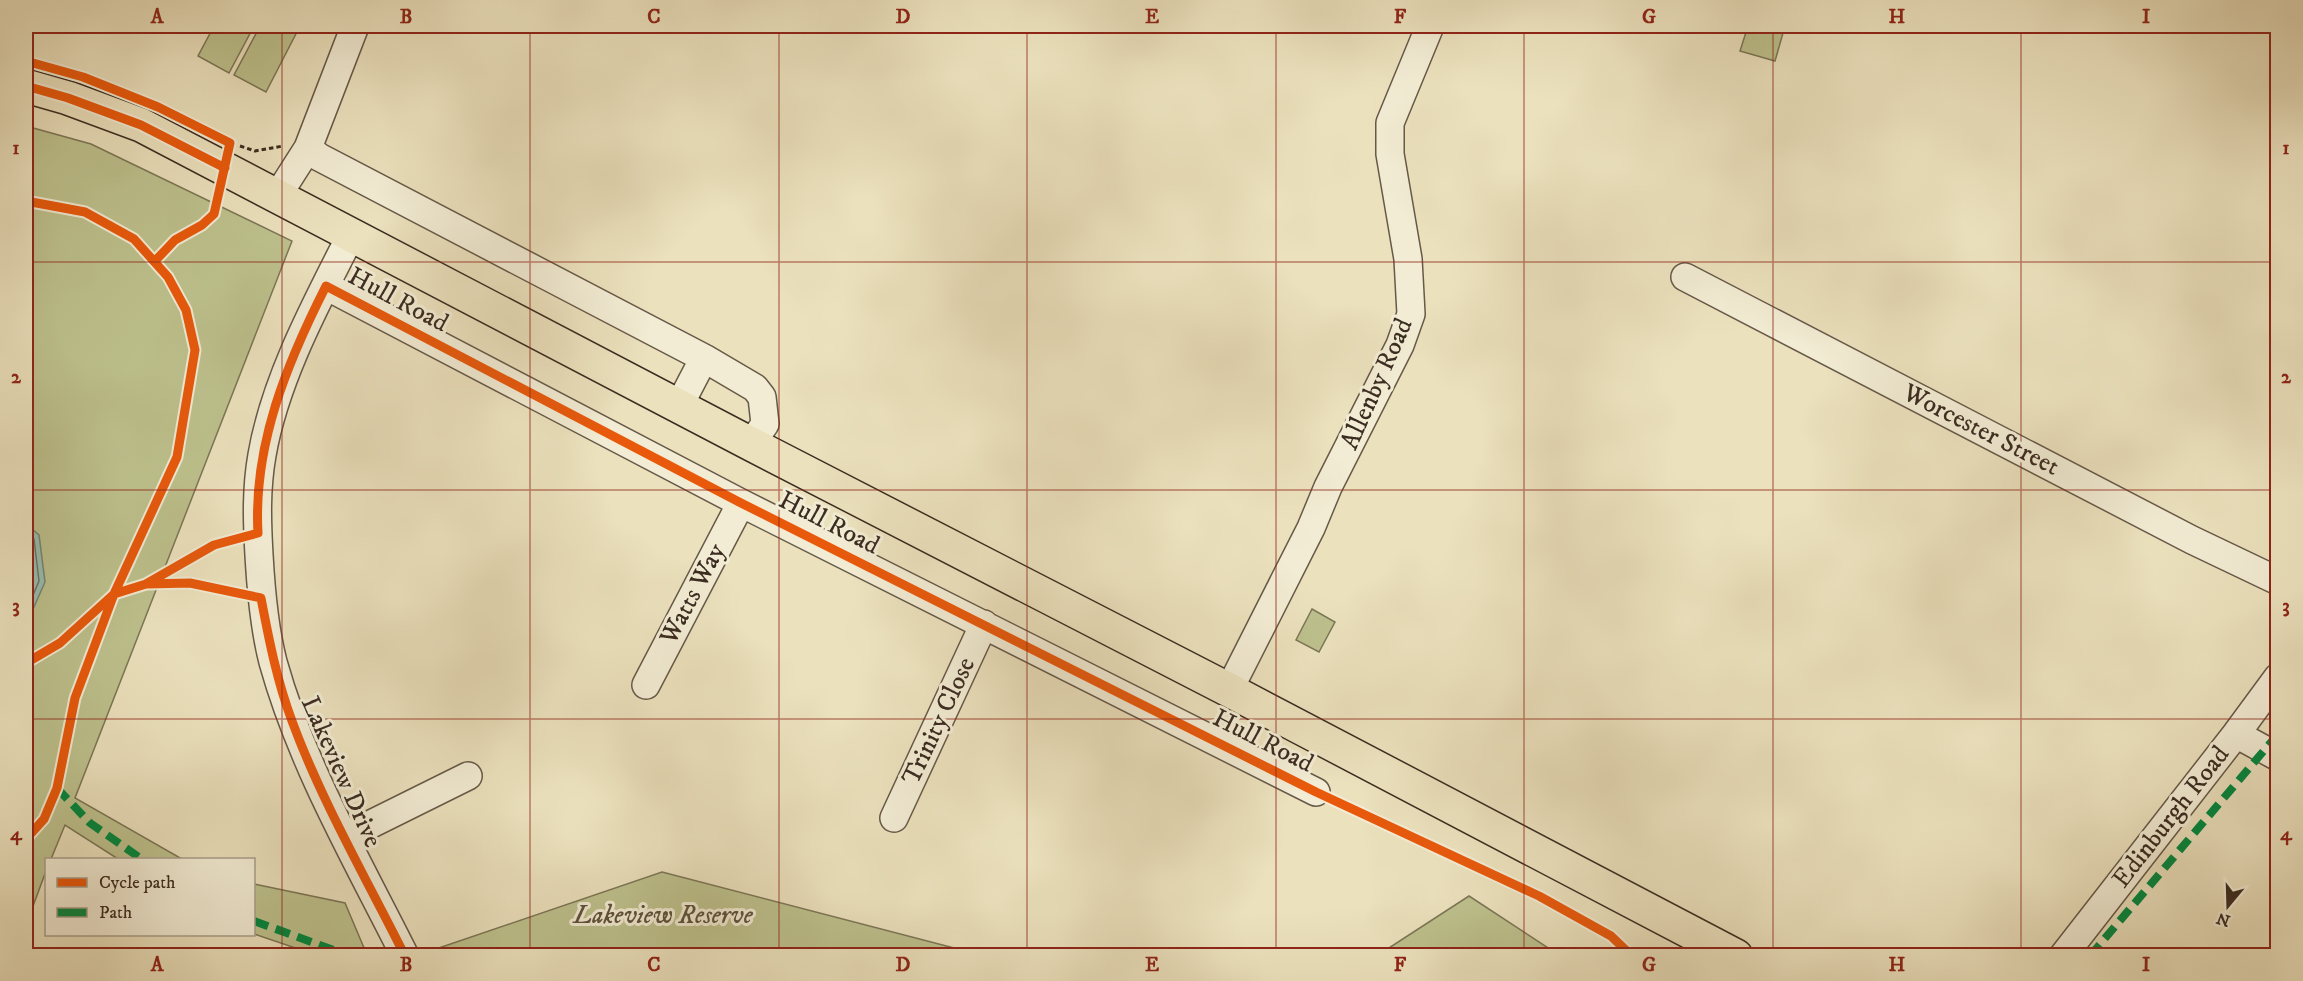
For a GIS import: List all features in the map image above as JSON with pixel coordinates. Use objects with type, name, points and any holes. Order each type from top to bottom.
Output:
[{"type":"main road","name":"Hull Road","points":[[26,86],[68,98],[227,156],[278,195],[751,444],[1230,690],[1736,956]]},
{"type":"street","points":[[278,195],[308,148],[355,26]]},
{"type":"street","name":"Allenby Road","points":[[1230,690],[1311,528],[1328,487],[1400,345],[1411,314],[1408,259],[1390,154],[1390,123],[1430,26]]},
{"type":"street","points":[[308,148],[319,157],[704,358],[755,388],[762,397],[765,424],[751,444]]},
{"type":"street","name":"Lakeview Drive","points":[[352,234],[294,352],[273,412],[262,454],[256,509],[261,598],[273,660],[292,722],[345,837],[405,956]]},
{"type":"street","name":"Worcester Street","points":[[1685,277],[2192,540],[2277,581]]},
{"type":"street","name":"Hull Road","points":[[326,286],[741,503],[1317,792]]},
{"type":"street","points":[[680,406],[704,358]]},
{"type":"street","name":"Watts Way","points":[[646,685],[741,503]]},
{"type":"street","name":"Trinity Close","points":[[894,818],[984,624]]},
{"type":"street","name":"Edinburgh Road","points":[[2063,956],[2236,734],[2277,677]]},
{"type":"street","points":[[2236,734],[2277,757]]},
{"type":"street","points":[[345,837],[468,776]]},
{"type":"path","points":[[227,156],[285,146],[308,148]]},
{"type":"green space","points":[[214,26],[254,26],[229,73],[198,56]]},
{"type":"green space","points":[[260,26],[300,26],[266,92],[234,75]]},
{"type":"green space","points":[[1748,26],[1785,26],[1775,61],[1740,51]]},
{"type":"green space","points":[[26,126],[91,144],[292,241],[75,798],[180,858],[116,858],[65,825],[51,858],[45,858],[45,874],[26,925]]},
{"type":"green space","points":[[1312,609],[1335,622],[1319,652],[1296,640]]},
{"type":"green space","name":"Lakeview Reserve","points":[[662,872],[981,955],[432,956],[430,951]]},
{"type":"green space","points":[[255,884],[345,903],[367,955],[316,955],[255,934]]},
{"type":"green space","points":[[1469,896],[1559,955],[1378,955]]},
{"type":"water","points":[[26,524],[39,535],[45,582],[26,620]]},
{"type":"marked path","points":[[2090,956],[2278,734]]},
{"type":"marked path","points":[[57,788],[90,823],[140,858]]},
{"type":"marked path","points":[[255,921],[350,956]]},
{"type":"cycle path","points":[[26,61],[83,77],[158,107],[230,143],[214,214],[202,225],[175,240],[155,261]]},
{"type":"cycle path","points":[[26,86],[68,98],[141,125],[225,168]]},
{"type":"cycle path","points":[[26,201],[85,212],[134,239],[168,277],[186,310],[195,350],[177,457],[114,594],[75,698],[57,788],[44,819],[26,839]]},
{"type":"cycle path","points":[[146,584],[214,545],[258,533],[258,500],[267,436],[286,375],[326,286],[741,503],[1316,792],[1539,896],[1611,936],[1632,956]]},
{"type":"cycle path","points":[[26,663],[60,643],[114,594],[146,584],[190,583],[261,598],[282,691],[304,751],[330,810],[405,956]]}]
